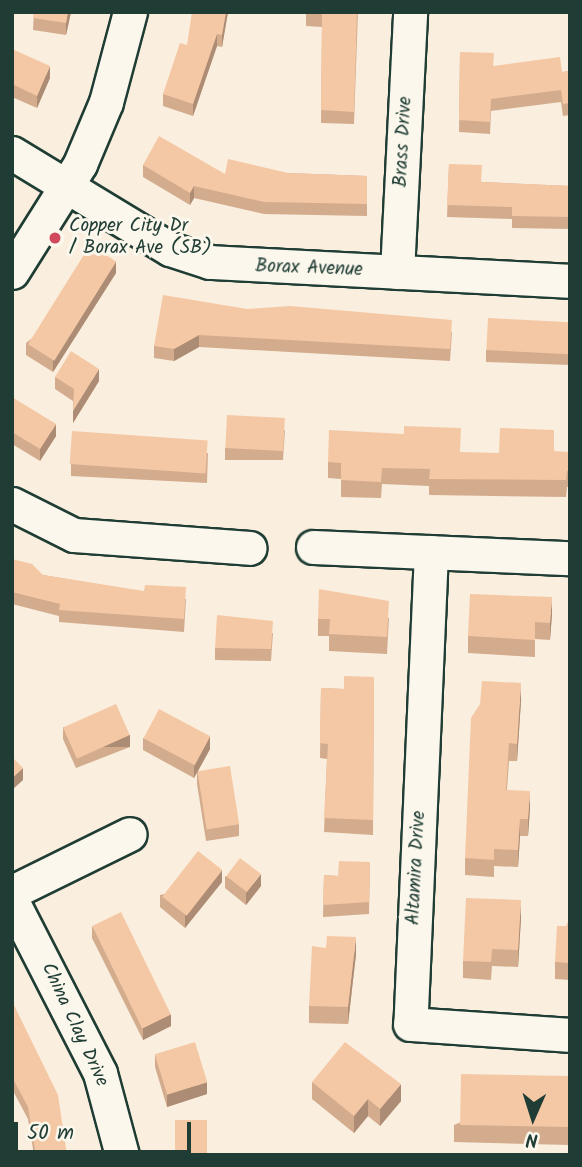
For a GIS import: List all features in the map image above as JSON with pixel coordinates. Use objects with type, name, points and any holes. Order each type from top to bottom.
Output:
[{"type":"street","points":[[12,272],[68,186],[106,102],[130,12]]},
{"type":"street","name":"Brass Drive","points":[[397,272],[410,12]]},
{"type":"street","name":"Borax Avenue","points":[[12,153],[189,257],[251,267],[570,281]]},
{"type":"street","points":[[12,505],[74,535],[250,548]]},
{"type":"street","points":[[313,547],[570,558]]},
{"type":"street","name":"Altamira Drive","points":[[431,552],[410,1024],[570,1035]]},
{"type":"street","points":[[12,892],[130,834]]},
{"type":"street","name":"China Clay Drive","points":[[12,901],[100,1073],[122,1155]]},
{"type":"building","points":[[34,12],[68,12],[66,23],[33,18]]},
{"type":"building","points":[[192,12],[226,12],[222,35],[217,34],[193,104],[163,94],[180,43],[187,45]]},
{"type":"building","points":[[306,12],[357,12],[354,112],[321,110],[322,14]]},
{"type":"building","points":[[12,49],[50,66],[37,96],[12,84]]},
{"type":"building","points":[[460,52],[494,53],[493,66],[560,57],[562,72],[570,71],[570,103],[563,104],[561,90],[491,99],[490,122],[459,120]]},
{"type":"building","points":[[159,136],[225,174],[228,159],[288,173],[367,176],[367,204],[264,202],[194,186],[190,193],[143,165]]},
{"type":"building","points":[[449,164],[482,165],[481,182],[570,186],[570,217],[512,216],[512,207],[447,205]]},
{"type":"building","points":[[90,245],[116,261],[54,361],[28,344]]},
{"type":"building","points":[[163,295],[247,309],[290,306],[452,320],[450,349],[199,335],[174,349],[154,346]]},
{"type":"building","points":[[488,318],[570,322],[568,354],[486,350]]},
{"type":"building","points":[[71,351],[99,369],[73,411],[74,389],[55,377]]},
{"type":"building","points":[[12,397],[56,424],[40,449],[12,432]]},
{"type":"building","points":[[227,415],[285,418],[283,451],[225,448]]},
{"type":"building","points":[[404,426],[461,428],[460,452],[499,453],[500,428],[554,430],[554,451],[570,452],[570,471],[567,471],[566,480],[429,479],[430,469],[382,468],[381,482],[341,480],[341,463],[328,462],[329,430],[404,434]]},
{"type":"building","points":[[72,431],[208,440],[205,473],[70,464]]},
{"type":"building","points":[[12,559],[32,564],[43,575],[144,591],[145,585],[186,587],[184,619],[59,610],[60,604],[12,592]]},
{"type":"building","points":[[319,589],[389,601],[387,637],[329,634],[330,619],[318,619]]},
{"type":"building","points":[[470,594],[552,597],[550,623],[535,622],[535,640],[468,636]]},
{"type":"building","points":[[217,615],[273,621],[271,649],[215,648]]},
{"type":"building","points":[[344,676],[374,677],[373,820],[324,818],[328,744],[320,743],[321,688],[344,689]]},
{"type":"building","points":[[482,681],[521,683],[517,744],[509,743],[506,790],[530,791],[528,819],[520,819],[518,850],[494,849],[494,860],[465,858],[471,718],[480,704]]},
{"type":"building","points":[[116,704],[130,735],[77,759],[63,728]]},
{"type":"building","points":[[159,709],[210,736],[195,765],[144,738]]},
{"type":"building","points":[[12,757],[23,768],[12,778]]},
{"type":"building","points":[[230,766],[239,824],[207,829],[197,771]]},
{"type":"building","points":[[198,851],[222,870],[187,916],[162,897]]},
{"type":"building","points":[[240,858],[261,874],[247,892],[226,876]]},
{"type":"building","points":[[339,861],[370,862],[369,902],[323,905],[324,875],[338,876]]},
{"type":"building","points":[[466,898],[521,900],[518,950],[492,949],[491,962],[463,961]]},
{"type":"building","points":[[121,912],[171,1014],[142,1028],[92,926]]},
{"type":"building","points":[[570,917],[570,963],[555,962],[557,926],[566,926]]},
{"type":"building","points":[[327,936],[356,937],[348,1007],[309,1006],[312,946],[326,948]]},
{"type":"building","points":[[12,1001],[58,1095],[67,1155],[36,1155],[28,1107],[12,1077]]},
{"type":"building","points":[[195,1042],[207,1082],[167,1094],[155,1054]]},
{"type":"building","points":[[345,1042],[401,1084],[380,1109],[368,1099],[354,1116],[312,1082]]},
{"type":"building","points":[[461,1074],[570,1076],[569,1127],[460,1125]]},
{"type":"building","points":[[175,1120],[207,1120],[207,1155],[175,1155]]},
{"type":"place","name":"Copper City Dr / Borax Ave (SB)","points":[[55,238]]}]
